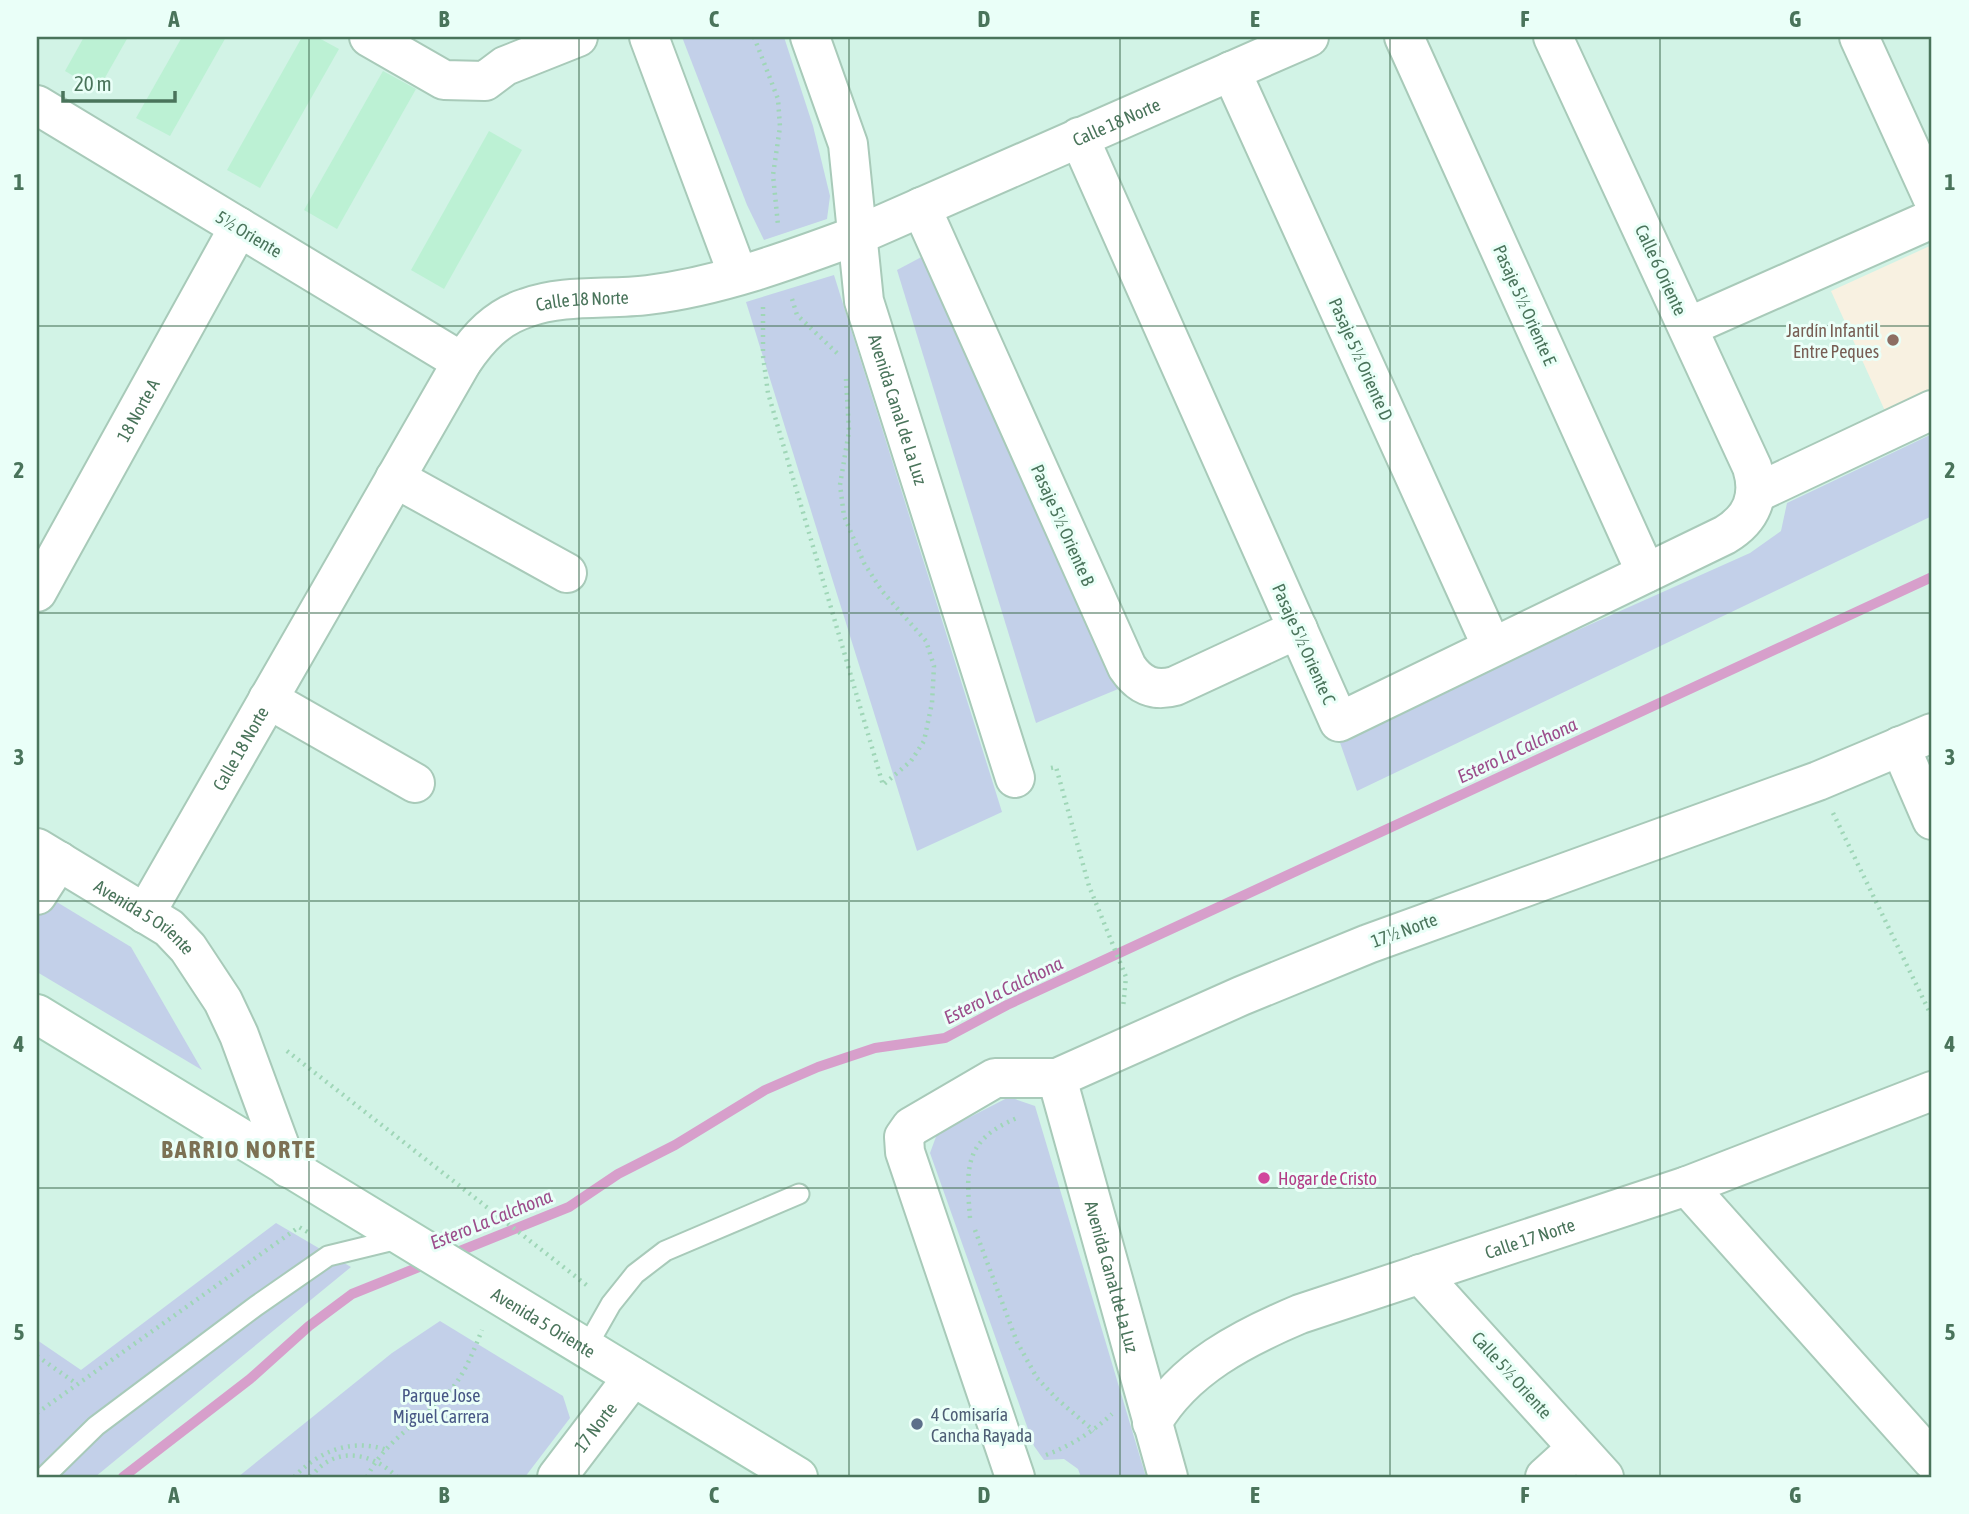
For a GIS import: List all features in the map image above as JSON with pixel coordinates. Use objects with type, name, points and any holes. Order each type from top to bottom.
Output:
[{"type":"street","points":[[369,37],[444,80],[485,81],[505,66],[578,37]]},
{"type":"street","points":[[649,37],[762,269]]},
{"type":"street","name":"Avenida Canal de La Luz","points":[[810,37],[848,144],[864,300],[1015,778]]},
{"type":"street","name":"Calle 18 Norte","points":[[145,914],[462,362],[475,342],[493,326],[525,308],[542,303],[648,295],[762,269],[858,234],[1309,37]]},
{"type":"street","name":"Pasaje 5½ Oriente E","points":[[1404,37],[1646,573]]},
{"type":"street","name":"Calle 6 Oriente","points":[[1553,37],[1752,467],[1756,479],[1754,500]]},
{"type":"street","points":[[1859,37],[1932,197]]},
{"type":"street","name":"Pasaje 5½ Oriente D","points":[[1231,71],[1492,648]]},
{"type":"street","name":"5½ Oriente","points":[[38,109],[462,362]]},
{"type":"street","name":"Pasaje 5½ Oriente C","points":[[1079,137],[1339,722],[1737,528],[1746,518],[1754,500]]},
{"type":"street","name":"Pasaje 5½ Oriente B","points":[[921,207],[1127,667],[1135,678],[1146,686],[1175,686],[1298,629]]},
{"type":"street","points":[[1688,327],[1932,219]]},
{"type":"street","name":"18 Norte A","points":[[37,592],[239,227]]},
{"type":"street","points":[[1754,500],[1932,410]]},
{"type":"street","points":[[395,478],[567,573]]},
{"type":"street","points":[[268,699],[415,783]]},
{"type":"street","points":[[1916,739],[1932,820]]},
{"type":"street","name":"17½ Norte","points":[[1014,1472],[905,1152],[904,1137],[911,1126],[995,1078],[1060,1088],[1241,996],[1367,944],[1818,781],[1916,739]]},
{"type":"street","points":[[37,895],[48,854]]},
{"type":"street","name":"Avenida 5 Oriente","points":[[48,854],[169,928],[188,948],[223,1001],[239,1035],[288,1168]]},
{"type":"street","name":"Avenida 5 Oriente","points":[[37,1014],[798,1477]]},
{"type":"street","name":"Avenida Canal de La Luz","points":[[1060,1088],[1168,1477]]},
{"type":"street","name":"Calle 17 Norte","points":[[1153,1423],[1165,1401],[1193,1375],[1224,1351],[1261,1330],[1300,1314],[1687,1186],[1932,1091]]},
{"type":"street","points":[[1687,1186],[1932,1460]]},
{"type":"street","name":"Calle 5½ Oriente","points":[[1420,1274],[1604,1477]]},
{"type":"street","name":"17 Norte","points":[[558,1477],[633,1377]]},
{"type":"street","points":[[1545,1477],[1577,1448]]},
{"type":"lane","points":[[586,1348],[611,1304],[635,1274],[665,1251],[799,1194]]},
{"type":"lane","points":[[44,1477],[96,1426],[256,1306],[328,1256],[402,1238]]},
{"type":"path","points":[[754,37],[778,99],[780,127],[774,175],[775,213],[762,269],[763,356],[768,393],[883,785],[911,761],[924,741],[932,702],[934,666],[926,641],[882,591],[864,563],[844,516],[840,485],[849,431],[846,373]]},
{"type":"path","points":[[762,269],[797,315],[845,361]]},
{"type":"path","points":[[1015,778],[1056,767],[1089,886],[1126,977]]},
{"type":"path","points":[[1818,781],[1932,1017]]},
{"type":"path","points":[[277,1043],[563,1266]]},
{"type":"path","points":[[1060,1088],[997,1126],[980,1140],[970,1163],[967,1184],[970,1219],[1017,1342],[1037,1378],[1094,1431]]},
{"type":"path","points":[[37,1413],[299,1227],[341,1253]]},
{"type":"path","points":[[367,1477],[387,1450],[450,1391],[465,1369],[482,1329],[504,1298]]},
{"type":"path","points":[[37,1356],[77,1384]]},
{"type":"path","points":[[1014,1472],[1094,1431],[1140,1379]]},
{"type":"path","points":[[294,1477],[306,1464],[326,1452],[347,1446],[372,1445],[387,1450]]},
{"type":"path","points":[[311,1477],[330,1460],[348,1455],[367,1457],[384,1464],[397,1477]]},
{"type":"shaded area","points":[[37,37],[1932,37],[1932,1477],[37,1477]]},
{"type":"shaded area","name":"Jardín Infantil Entre Peques","points":[[1932,245],[1932,389],[1885,411],[1831,291]]},
{"type":"green space","points":[[682,37],[784,37],[813,126],[830,196],[827,219],[764,240],[747,205]]},
{"type":"green space","points":[[929,253],[1123,687],[1036,723],[897,270]]},
{"type":"green space","points":[[834,275],[1002,812],[917,851],[746,302]]},
{"type":"green space","points":[[1932,434],[1932,516],[1357,791],[1338,737],[1750,553],[1781,531],[1787,503]]},
{"type":"green space","points":[[37,890],[131,947],[202,1070],[37,972]]},
{"type":"green space","points":[[1009,1097],[1035,1106],[1146,1477],[1081,1477],[1078,1469],[1064,1459],[1044,1460],[1034,1446],[930,1153],[937,1134]]},
{"type":"green space","points":[[276,1223],[351,1267],[95,1477],[37,1477],[37,1340],[81,1370]]},
{"type":"green space","name":"Parque Jose Miguel Carrera","points":[[440,1321],[563,1396],[570,1418],[525,1477],[238,1477],[392,1353]]},
{"type":"building","points":[[84,37],[128,37],[98,90],[65,71]]},
{"type":"building","points":[[182,37],[226,37],[170,136],[136,118]]},
{"type":"building","points":[[302,37],[317,37],[339,49],[260,188],[227,170]]},
{"type":"building","points":[[383,71],[416,89],[337,229],[304,210]]},
{"type":"building","points":[[489,131],[522,150],[444,289],[411,270]]},
{"type":"waterway","name":"Estero La Calchona","points":[[450,1255],[569,1207],[618,1174],[675,1145],[765,1090],[818,1067],[875,1048],[945,1038],[1007,1005],[1932,577]]},
{"type":"waterway","name":"Estero La Calchona","points":[[123,1477],[250,1379],[309,1326],[352,1294],[429,1263]]},
{"type":"place","name":"Jardín Infantil Entre Peques","points":[[1893,340]]},
{"type":"place","name":"Hogar de Cristo","points":[[1264,1178]]},
{"type":"place","name":"4 Comisaría Cancha Rayada","points":[[917,1424]]},
{"type":"district","name":"BARRIO NORTE","points":[[239,1149]]}]
